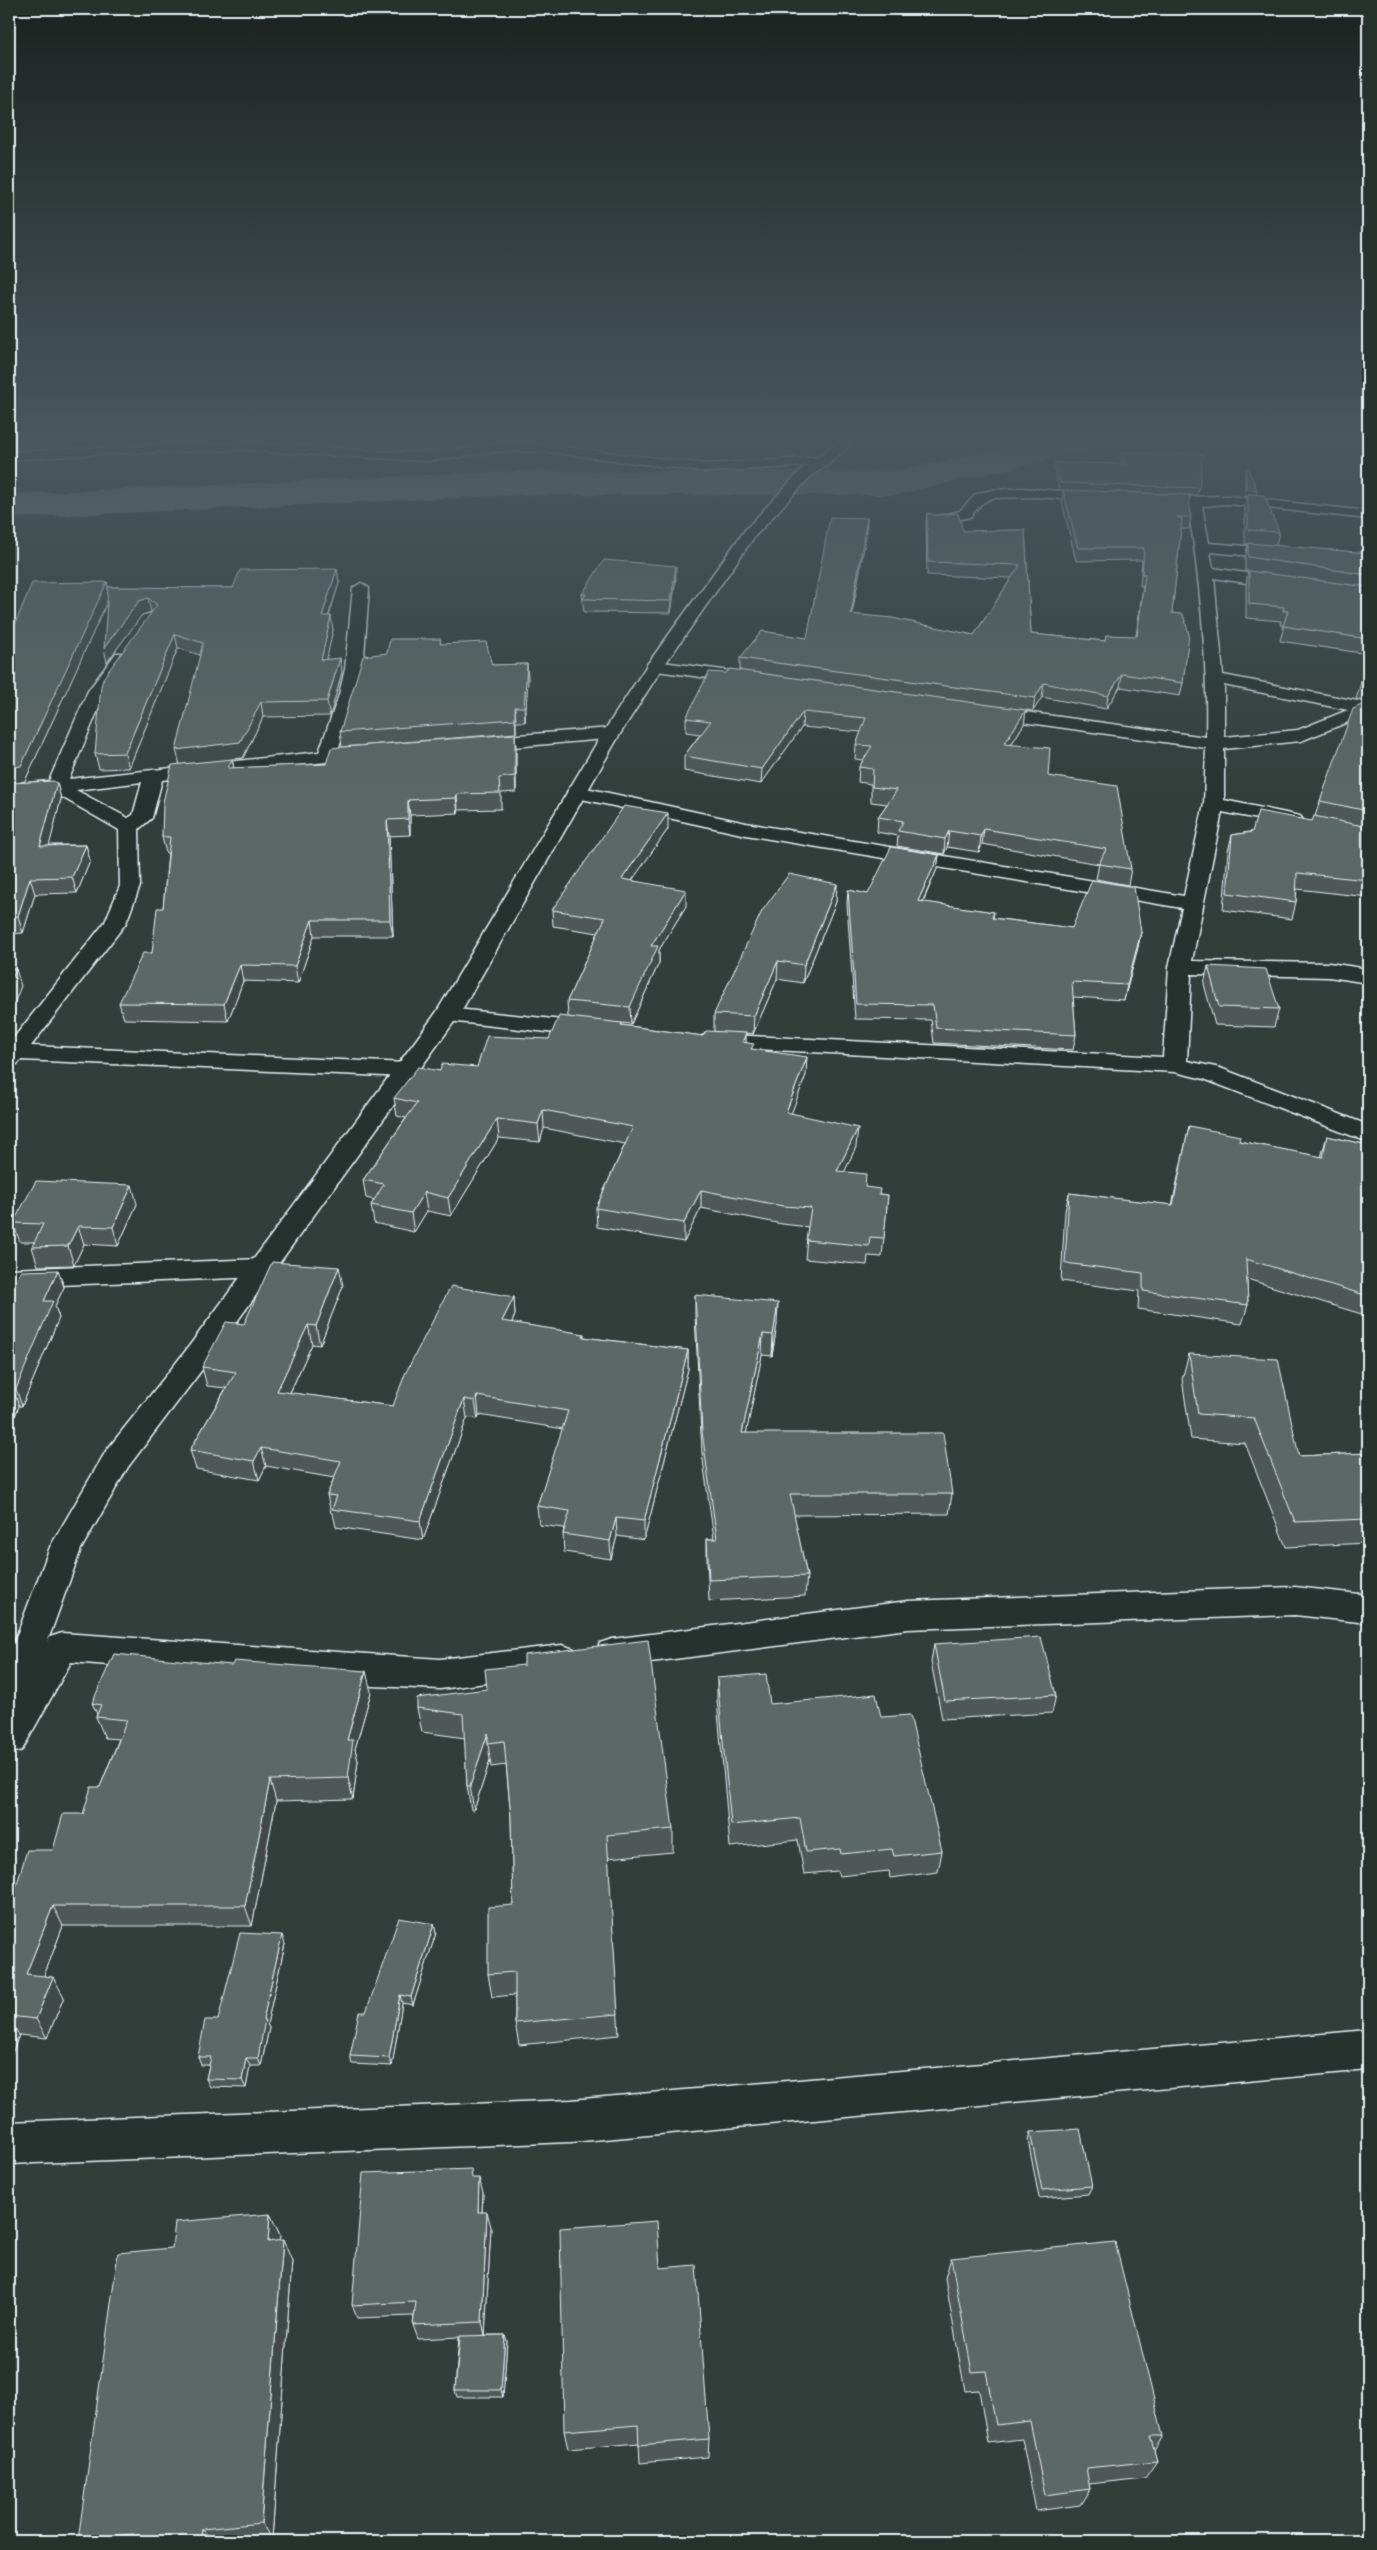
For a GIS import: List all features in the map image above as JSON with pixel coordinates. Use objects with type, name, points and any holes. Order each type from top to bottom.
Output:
[{"type":"street","points":[[9,1701],[66,1547],[116,1459],[194,1360],[447,1015],[611,734],[655,666],[729,563]]},
{"type":"street","points":[[1175,1065],[1180,967],[1214,804],[1214,678],[1205,563]]},
{"type":"street","points":[[1206,572],[1299,586]]},
{"type":"street","points":[[328,756],[352,678],[361,588]]},
{"type":"street","points":[[56,786],[97,691],[132,644]]},
{"type":"street","points":[[655,666],[763,681]]},
{"type":"street","points":[[1214,678],[1367,708]]},
{"type":"street","points":[[969,710],[1215,744],[1301,735],[1367,708]]},
{"type":"street","points":[[464,745],[611,734]]},
{"type":"street","points":[[9,791],[386,751]]},
{"type":"street","points":[[129,827],[142,818],[154,775]]},
{"type":"street","points":[[56,786],[129,827]]},
{"type":"street","points":[[577,792],[746,829],[1193,904]]},
{"type":"street","points":[[1214,804],[1310,824]]},
{"type":"street","points":[[11,1054],[116,923],[130,886],[129,827]]},
{"type":"street","points":[[1180,967],[1329,970],[1368,976]]},
{"type":"street","points":[[447,1015],[614,1032]]},
{"type":"street","points":[[692,1039],[1175,1065],[1211,1073],[1368,1134]]},
{"type":"street","points":[[11,1054],[407,1070]]},
{"type":"street","points":[[9,1278],[261,1268]]},
{"type":"street","points":[[9,1740],[62,1647],[373,1671],[440,1674],[908,1615],[1295,1601],[1368,1609]]},
{"type":"street","points":[[9,2143],[571,2121],[1368,2050]]},
{"type":"building","points":[[602,563],[640,563],[676,566],[671,601],[583,599],[586,594],[582,594]]},
{"type":"building","points":[[821,563],[860,563],[851,614],[892,618],[974,635],[1020,565],[959,563],[1027,563],[1031,634],[1105,641],[1106,635],[1137,636],[1145,574],[1142,574],[1143,563],[1177,563],[1172,613],[1183,614],[1189,634],[1183,683],[1122,674],[1108,696],[1044,683],[1035,698],[740,658],[762,631],[807,638]]},
{"type":"building","points":[[1288,563],[1368,563],[1368,575]]},
{"type":"building","points":[[337,569],[322,616],[331,616],[321,660],[340,658],[327,701],[261,702],[240,742],[176,750],[203,643],[175,634],[125,753],[95,754],[101,686],[104,677],[157,605],[148,598],[139,601],[104,648],[108,587],[233,588],[240,570]]},
{"type":"building","points":[[1249,571],[1368,587],[1368,639],[1283,626],[1288,611],[1283,611],[1284,607],[1249,604]]},
{"type":"building","points":[[107,582],[21,766],[9,768],[9,624],[15,624],[32,583]]},
{"type":"building","points":[[390,639],[441,639],[440,644],[486,642],[492,665],[527,664],[524,707],[515,707],[515,719],[340,732],[363,656],[387,653]]},
{"type":"building","points":[[1368,659],[1368,686],[1360,684]]},
{"type":"building","points":[[730,669],[1026,710],[1004,744],[1050,748],[1048,776],[1117,786],[1131,869],[1099,864],[1106,849],[984,829],[981,836],[949,831],[945,839],[898,831],[903,821],[878,817],[897,790],[872,787],[873,769],[859,767],[872,746],[856,745],[866,718],[803,712],[762,769],[684,756],[711,721],[686,718],[709,672],[726,673]]},
{"type":"building","points":[[1368,702],[1368,811],[1320,801],[1353,709]]},
{"type":"building","points":[[515,734],[515,776],[499,778],[500,793],[457,794],[456,798],[408,800],[408,819],[387,820],[390,920],[312,920],[295,966],[240,965],[224,1004],[119,1003],[143,953],[152,953],[157,908],[163,908],[170,837],[162,837],[163,802],[172,765],[232,759],[228,768],[326,764],[331,748]]},
{"type":"building","points":[[53,781],[57,783],[40,846],[86,845],[72,877],[30,878],[18,916],[9,917],[9,783]]},
{"type":"building","points":[[624,806],[668,813],[622,879],[686,890],[651,946],[658,946],[630,1007],[567,1001],[605,918],[552,910]]},
{"type":"building","points":[[1258,811],[1312,821],[1314,816],[1368,827],[1368,880],[1297,873],[1296,902],[1227,893],[1232,835],[1252,832]]},
{"type":"building","points":[[891,847],[939,855],[918,901],[994,912],[992,918],[1072,928],[1092,880],[1134,887],[1141,932],[1127,985],[1072,982],[1076,1035],[936,1028],[933,1005],[856,1004],[848,890],[868,894]]},
{"type":"building","points":[[789,874],[837,884],[804,965],[778,961],[754,1016],[714,1014],[762,911]]},
{"type":"building","points":[[1208,966],[1266,969],[1279,1009],[1219,1007]]},
{"type":"building","points":[[9,969],[16,969],[9,985]]},
{"type":"building","points":[[559,1016],[622,1023],[621,1025],[703,1036],[706,1031],[746,1033],[742,1042],[754,1044],[751,1049],[807,1057],[786,1112],[858,1128],[837,1171],[866,1174],[865,1187],[880,1189],[879,1194],[888,1195],[884,1238],[870,1237],[869,1246],[806,1240],[811,1208],[783,1206],[701,1190],[684,1223],[596,1208],[633,1127],[543,1110],[538,1124],[497,1119],[448,1198],[424,1192],[411,1213],[371,1205],[384,1184],[363,1180],[417,1103],[394,1098],[418,1067],[440,1071],[442,1064],[477,1067],[487,1036],[549,1039]]},
{"type":"building","points":[[1189,1126],[1240,1136],[1239,1141],[1323,1157],[1327,1136],[1368,1145],[1368,1296],[1246,1259],[1248,1305],[1143,1291],[1143,1273],[1065,1263],[1069,1193],[1173,1205]]},
{"type":"building","points":[[36,1181],[132,1185],[113,1227],[78,1226],[68,1246],[32,1247],[43,1224],[13,1223]]},
{"type":"building","points":[[272,1262],[339,1267],[316,1326],[308,1325],[277,1391],[393,1406],[405,1374],[451,1286],[514,1297],[502,1321],[584,1334],[583,1337],[688,1350],[644,1521],[616,1518],[610,1541],[563,1534],[570,1511],[537,1506],[568,1411],[477,1396],[475,1401],[464,1399],[420,1521],[332,1509],[337,1496],[327,1495],[341,1461],[261,1448],[254,1461],[190,1450],[236,1372],[202,1367],[226,1322],[244,1324]]},
{"type":"building","points":[[58,1270],[44,1301],[53,1301],[16,1389],[13,1389],[9,1398],[9,1297],[21,1271]]},
{"type":"building","points":[[695,1295],[778,1303],[773,1335],[763,1334],[742,1433],[943,1433],[952,1494],[790,1494],[807,1576],[709,1580],[707,1539],[717,1539],[702,1432]]},
{"type":"building","points":[[1189,1354],[1278,1359],[1299,1456],[1368,1453],[1368,1519],[1295,1522],[1254,1418],[1198,1414]]},
{"type":"building","points":[[1041,1637],[1056,1695],[945,1701],[934,1644]]},
{"type":"building","points":[[648,1640],[673,1829],[607,1835],[618,2014],[515,2023],[515,1972],[488,1974],[488,1907],[513,1905],[511,1817],[504,1741],[488,1743],[488,1733],[470,1786],[467,1786],[463,1714],[417,1708],[417,1698],[487,1689],[485,1669],[524,1665],[524,1655]]},
{"type":"building","points":[[114,1654],[232,1665],[234,1661],[366,1671],[347,1740],[353,1740],[348,1778],[270,1780],[245,1906],[53,1906],[26,1974],[53,1977],[36,2019],[9,2016],[9,1911],[27,1850],[53,1850],[63,1814],[83,1814],[91,1787],[100,1787],[127,1720],[96,1717],[101,1705],[92,1703]]},
{"type":"building","points":[[766,1674],[770,1704],[876,1694],[881,1717],[910,1715],[942,1851],[894,1856],[892,1849],[841,1854],[840,1849],[806,1852],[800,1818],[731,1825],[717,1678]]},
{"type":"building","points":[[399,1918],[434,1924],[411,1997],[400,1995],[389,2058],[350,2056],[359,2012],[366,2012]]},
{"type":"building","points":[[240,1933],[282,1935],[263,2020],[265,2020],[258,2058],[246,2058],[242,2080],[206,2079],[211,2057],[198,2057],[205,2020],[218,2020]]},
{"type":"building","points":[[1080,2129],[1092,2186],[1042,2190],[1030,2132]]},
{"type":"building","points":[[471,2169],[472,2178],[479,2178],[478,2212],[487,2212],[482,2322],[413,2325],[416,2302],[352,2305],[363,2173]]},
{"type":"building","points":[[270,2214],[268,2242],[283,2240],[261,2523],[202,2529],[201,2541],[133,2541],[134,2534],[78,2540],[118,2253],[172,2248],[175,2222]]},
{"type":"building","points":[[657,2221],[660,2268],[696,2265],[709,2439],[639,2445],[638,2425],[564,2431],[560,2228]]},
{"type":"building","points":[[1115,2242],[1163,2436],[1150,2436],[1157,2461],[1086,2468],[1090,2489],[1045,2495],[1030,2421],[996,2425],[986,2371],[972,2372],[951,2258]]},
{"type":"building","points":[[505,2335],[501,2390],[455,2390],[460,2336]]}]
